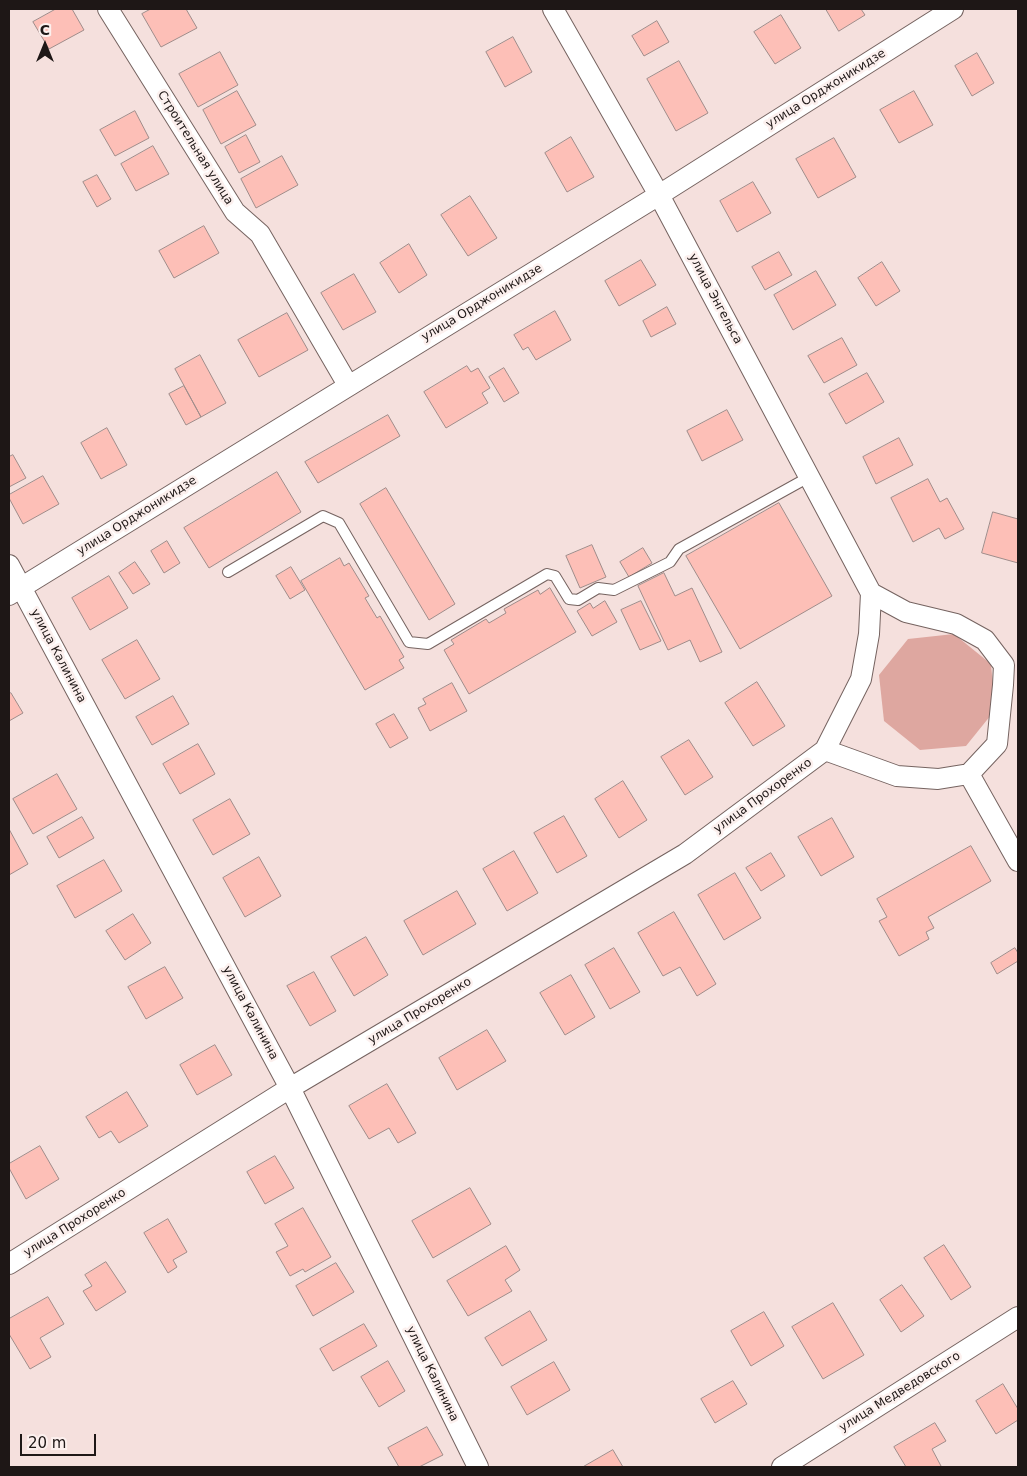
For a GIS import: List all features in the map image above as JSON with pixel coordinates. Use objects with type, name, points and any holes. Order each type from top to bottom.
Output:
[{"type":"street","name":"Строительная улица","points":[[108,9],[235,212],[260,234],[348,385]]},
{"type":"street","name":"улица Энгельса","points":[[553,9],[659,195],[871,593]]},
{"type":"street","name":"улица Орджоникидзе","points":[[15,591],[659,195],[953,9]]},
{"type":"street","name":"улица Калинина","points":[[9,564],[15,591],[290,1088],[478,1467]]},
{"type":"street","points":[[871,593],[906,612],[956,624],[985,640],[1011,660],[1003,684],[997,744],[970,774],[1018,861]]},
{"type":"street","name":"улица Прохоренко","points":[[9,1264],[290,1088],[685,854],[825,750],[861,679],[869,634],[871,593]]},
{"type":"street","name":"улица Прохоренко","points":[[825,750],[897,776],[938,779],[970,774]]},
{"type":"street","name":"улица Медведовского","points":[[782,1467],[1018,1317]]},
{"type":"lane","points":[[228,572],[324,516],[339,523],[409,642],[428,644],[547,574],[555,576],[569,599],[578,600],[598,588],[614,590],[670,562],[679,549],[810,477]]},
{"type":"shaded area","points":[[954,634],[991,664],[995,710],[966,746],[920,750],[884,721],[879,675],[908,639]]},
{"type":"building","points":[[56,9],[72,9],[84,30],[49,49],[33,22]]},
{"type":"building","points":[[151,9],[186,9],[197,28],[161,47],[142,14]]},
{"type":"building","points":[[826,9],[861,9],[865,15],[839,31]]},
{"type":"building","points":[[781,15],[801,48],[775,64],[754,32]]},
{"type":"building","points":[[657,21],[669,42],[644,56],[632,36]]},
{"type":"building","points":[[513,37],[532,72],[505,87],[486,52]]},
{"type":"building","points":[[220,52],[238,85],[198,107],[179,74]]},
{"type":"building","points":[[977,53],[994,83],[972,96],[955,66]]},
{"type":"building","points":[[679,61],[708,113],[676,131],[647,79]]},
{"type":"building","points":[[237,91],[256,125],[221,144],[203,110]]},
{"type":"building","points":[[914,91],[933,125],[899,143],[880,110]]},
{"type":"building","points":[[135,111],[149,138],[115,156],[100,130]]},
{"type":"building","points":[[246,135],[260,162],[239,173],[225,147]]},
{"type":"building","points":[[571,137],[594,177],[567,192],[545,153]]},
{"type":"building","points":[[834,138],[856,177],[818,198],[796,159]]},
{"type":"building","points":[[153,146],[169,174],[136,191],[121,164]]},
{"type":"building","points":[[282,156],[298,185],[256,208],[241,179]]},
{"type":"building","points":[[97,175],[111,199],[97,207],[83,182]]},
{"type":"building","points":[[753,182],[771,213],[737,232],[720,201]]},
{"type":"building","points":[[470,196],[497,238],[468,256],[441,215]]},
{"type":"building","points":[[204,226],[219,253],[174,278],[159,251]]},
{"type":"building","points":[[409,244],[427,275],[399,293],[380,263]]},
{"type":"building","points":[[779,252],[792,275],[765,290],[752,267]]},
{"type":"building","points":[[641,260],[656,285],[619,306],[605,281]]},
{"type":"building","points":[[882,262],[900,291],[876,306],[858,278]]},
{"type":"building","points":[[816,271],[836,305],[793,330],[774,295]]},
{"type":"building","points":[[354,274],[376,312],[343,330],[321,293]]},
{"type":"building","points":[[667,307],[676,324],[651,337],[643,321]]},
{"type":"building","points":[[555,311],[571,340],[536,360],[528,347],[523,350],[514,335]]},
{"type":"building","points":[[287,313],[308,350],[259,377],[238,340]]},
{"type":"building","points":[[842,338],[857,365],[824,383],[808,356]]},
{"type":"building","points":[[200,355],[226,403],[201,417],[175,369]]},
{"type":"building","points":[[467,366],[471,372],[478,368],[490,388],[482,393],[488,403],[446,428],[424,392]]},
{"type":"building","points":[[504,368],[519,393],[504,402],[489,377]]},
{"type":"building","points":[[867,373],[884,402],[846,424],[829,394]]},
{"type":"building","points":[[184,386],[201,417],[186,425],[169,394]]},
{"type":"building","points":[[727,410],[743,440],[702,461],[687,431]]},
{"type":"building","points":[[388,415],[400,436],[318,483],[305,462]]},
{"type":"building","points":[[107,428],[127,465],[101,479],[81,443]]},
{"type":"building","points":[[899,438],[913,465],[876,484],[863,457]]},
{"type":"building","points":[[13,455],[26,478],[9,487],[9,457]]},
{"type":"building","points":[[277,472],[301,512],[209,568],[184,528]]},
{"type":"building","points":[[43,476],[59,504],[23,524],[9,495]]},
{"type":"building","points":[[928,479],[940,502],[947,498],[964,529],[945,539],[939,528],[913,542],[891,498]]},
{"type":"building","points":[[386,488],[455,604],[429,620],[360,504]]},
{"type":"building","points":[[779,503],[832,596],[740,649],[686,556]]},
{"type":"building","points":[[993,512],[1018,519],[1018,563],[982,553]]},
{"type":"building","points":[[167,541],[180,563],[164,573],[151,551]]},
{"type":"building","points":[[592,545],[606,577],[580,588],[566,556]]},
{"type":"building","points":[[643,548],[652,563],[629,577],[620,562]]},
{"type":"building","points":[[340,558],[344,566],[349,563],[369,596],[365,598],[377,618],[380,616],[404,657],[399,660],[404,668],[365,690],[301,581]]},
{"type":"building","points":[[135,562],[150,584],[133,594],[119,573]]},
{"type":"building","points":[[291,567],[305,590],[290,599],[276,576]]},
{"type":"building","points":[[664,573],[675,596],[692,588],[722,652],[700,662],[690,640],[668,650],[638,586]]},
{"type":"building","points":[[109,576],[128,608],[90,630],[72,598]]},
{"type":"building","points":[[550,588],[576,632],[469,694],[444,650],[454,644],[451,640],[486,619],[489,623],[506,613],[504,609],[538,590],[540,594]]},
{"type":"building","points":[[605,601],[617,622],[592,636],[577,611],[590,603],[593,608]]},
{"type":"building","points":[[641,601],[661,641],[640,650],[621,610]]},
{"type":"building","points":[[137,640],[160,679],[125,699],[102,660]]},
{"type":"building","points":[[757,682],[785,726],[753,746],[725,703]]},
{"type":"building","points":[[452,683],[467,711],[430,731],[418,708],[426,704],[423,699]]},
{"type":"building","points":[[11,693],[23,713],[9,721],[9,694]]},
{"type":"building","points":[[173,696],[189,724],[152,745],[136,717]]},
{"type":"building","points":[[394,714],[408,738],[390,748],[376,724]]},
{"type":"building","points":[[689,740],[713,777],[685,795],[661,757]]},
{"type":"building","points":[[198,744],[215,774],[180,794],[163,764]]},
{"type":"building","points":[[57,774],[77,809],[33,834],[13,799]]},
{"type":"building","points":[[623,781],[647,820],[619,838],[595,799]]},
{"type":"building","points":[[230,799],[250,834],[213,855],[193,820]]},
{"type":"building","points":[[564,816],[587,856],[557,873],[534,833]]},
{"type":"building","points":[[82,817],[94,838],[59,858],[47,837]]},
{"type":"building","points":[[832,818],[854,857],[821,876],[798,837]]},
{"type":"building","points":[[9,829],[28,864],[9,875]]},
{"type":"building","points":[[971,846],[991,881],[928,917],[934,928],[926,932],[929,939],[899,956],[879,921],[887,917],[877,899]]},
{"type":"building","points":[[514,851],[538,893],[507,911],[483,869]]},
{"type":"building","points":[[771,853],[785,876],[761,891],[746,868]]},
{"type":"building","points":[[259,857],[281,896],[245,917],[223,878]]},
{"type":"building","points":[[104,860],[122,891],[75,918],[57,886]]},
{"type":"building","points":[[735,873],[761,918],[724,940],[698,895]]},
{"type":"building","points":[[457,891],[476,924],[423,955],[404,921]]},
{"type":"building","points":[[674,912],[716,984],[697,996],[680,967],[663,976],[638,933]]},
{"type":"building","points":[[133,914],[151,943],[125,960],[106,931]]},
{"type":"building","points":[[366,937],[388,975],[354,996],[331,957]]},
{"type":"building","points":[[614,948],[640,992],[610,1009],[585,965]]},
{"type":"building","points":[[1015,948],[1018,953],[1018,961],[997,974],[991,963]]},
{"type":"building","points":[[165,967],[183,998],[146,1019],[128,987]]},
{"type":"building","points":[[314,972],[336,1011],[310,1026],[287,986]]},
{"type":"building","points":[[571,975],[595,1017],[565,1035],[540,993]]},
{"type":"building","points":[[487,1030],[506,1061],[457,1090],[439,1058]]},
{"type":"building","points":[[215,1045],[232,1075],[197,1095],[180,1065]]},
{"type":"building","points":[[387,1084],[416,1133],[398,1143],[389,1128],[369,1139],[349,1106]]},
{"type":"building","points":[[127,1092],[148,1126],[119,1143],[111,1131],[99,1138],[86,1117]]},
{"type":"building","points":[[40,1146],[59,1179],[26,1199],[9,1168],[9,1164]]},
{"type":"building","points":[[275,1156],[294,1188],[265,1204],[247,1172]]},
{"type":"building","points":[[470,1188],[491,1224],[433,1258],[412,1221]]},
{"type":"building","points":[[303,1208],[331,1257],[305,1272],[303,1269],[290,1276],[276,1252],[288,1246],[275,1224]]},
{"type":"building","points":[[168,1219],[187,1252],[173,1260],[177,1267],[168,1273],[144,1233]]},
{"type":"building","points":[[944,1245],[971,1287],[951,1300],[924,1258]]},
{"type":"building","points":[[506,1246],[520,1270],[505,1280],[512,1291],[468,1316],[447,1281]]},
{"type":"building","points":[[106,1262],[126,1292],[96,1311],[83,1291],[92,1286],[85,1275]]},
{"type":"building","points":[[336,1263],[354,1292],[313,1316],[296,1286]]},
{"type":"building","points":[[902,1285],[924,1316],[901,1332],[880,1300]]},
{"type":"building","points":[[48,1297],[64,1324],[40,1338],[51,1357],[30,1369],[9,1334],[9,1319]]},
{"type":"building","points":[[833,1303],[864,1355],[823,1379],[792,1327]]},
{"type":"building","points":[[530,1311],[547,1340],[502,1366],[485,1338]]},
{"type":"building","points":[[764,1312],[784,1346],[751,1366],[731,1331]]},
{"type":"building","points":[[364,1324],[377,1346],[333,1371],[320,1349]]},
{"type":"building","points":[[388,1361],[405,1391],[379,1407],[361,1377]]},
{"type":"building","points":[[554,1362],[570,1390],[527,1415],[511,1387]]},
{"type":"building","points":[[733,1381],[747,1404],[715,1423],[701,1399]]},
{"type":"building","points":[[1003,1384],[1018,1409],[1018,1420],[996,1434],[976,1401]]},
{"type":"building","points":[[935,1423],[946,1441],[932,1449],[941,1466],[906,1467],[894,1447]]},
{"type":"building","points":[[427,1427],[443,1455],[419,1467],[399,1467],[388,1448]]},
{"type":"building","points":[[613,1450],[623,1467],[583,1467]]}]
